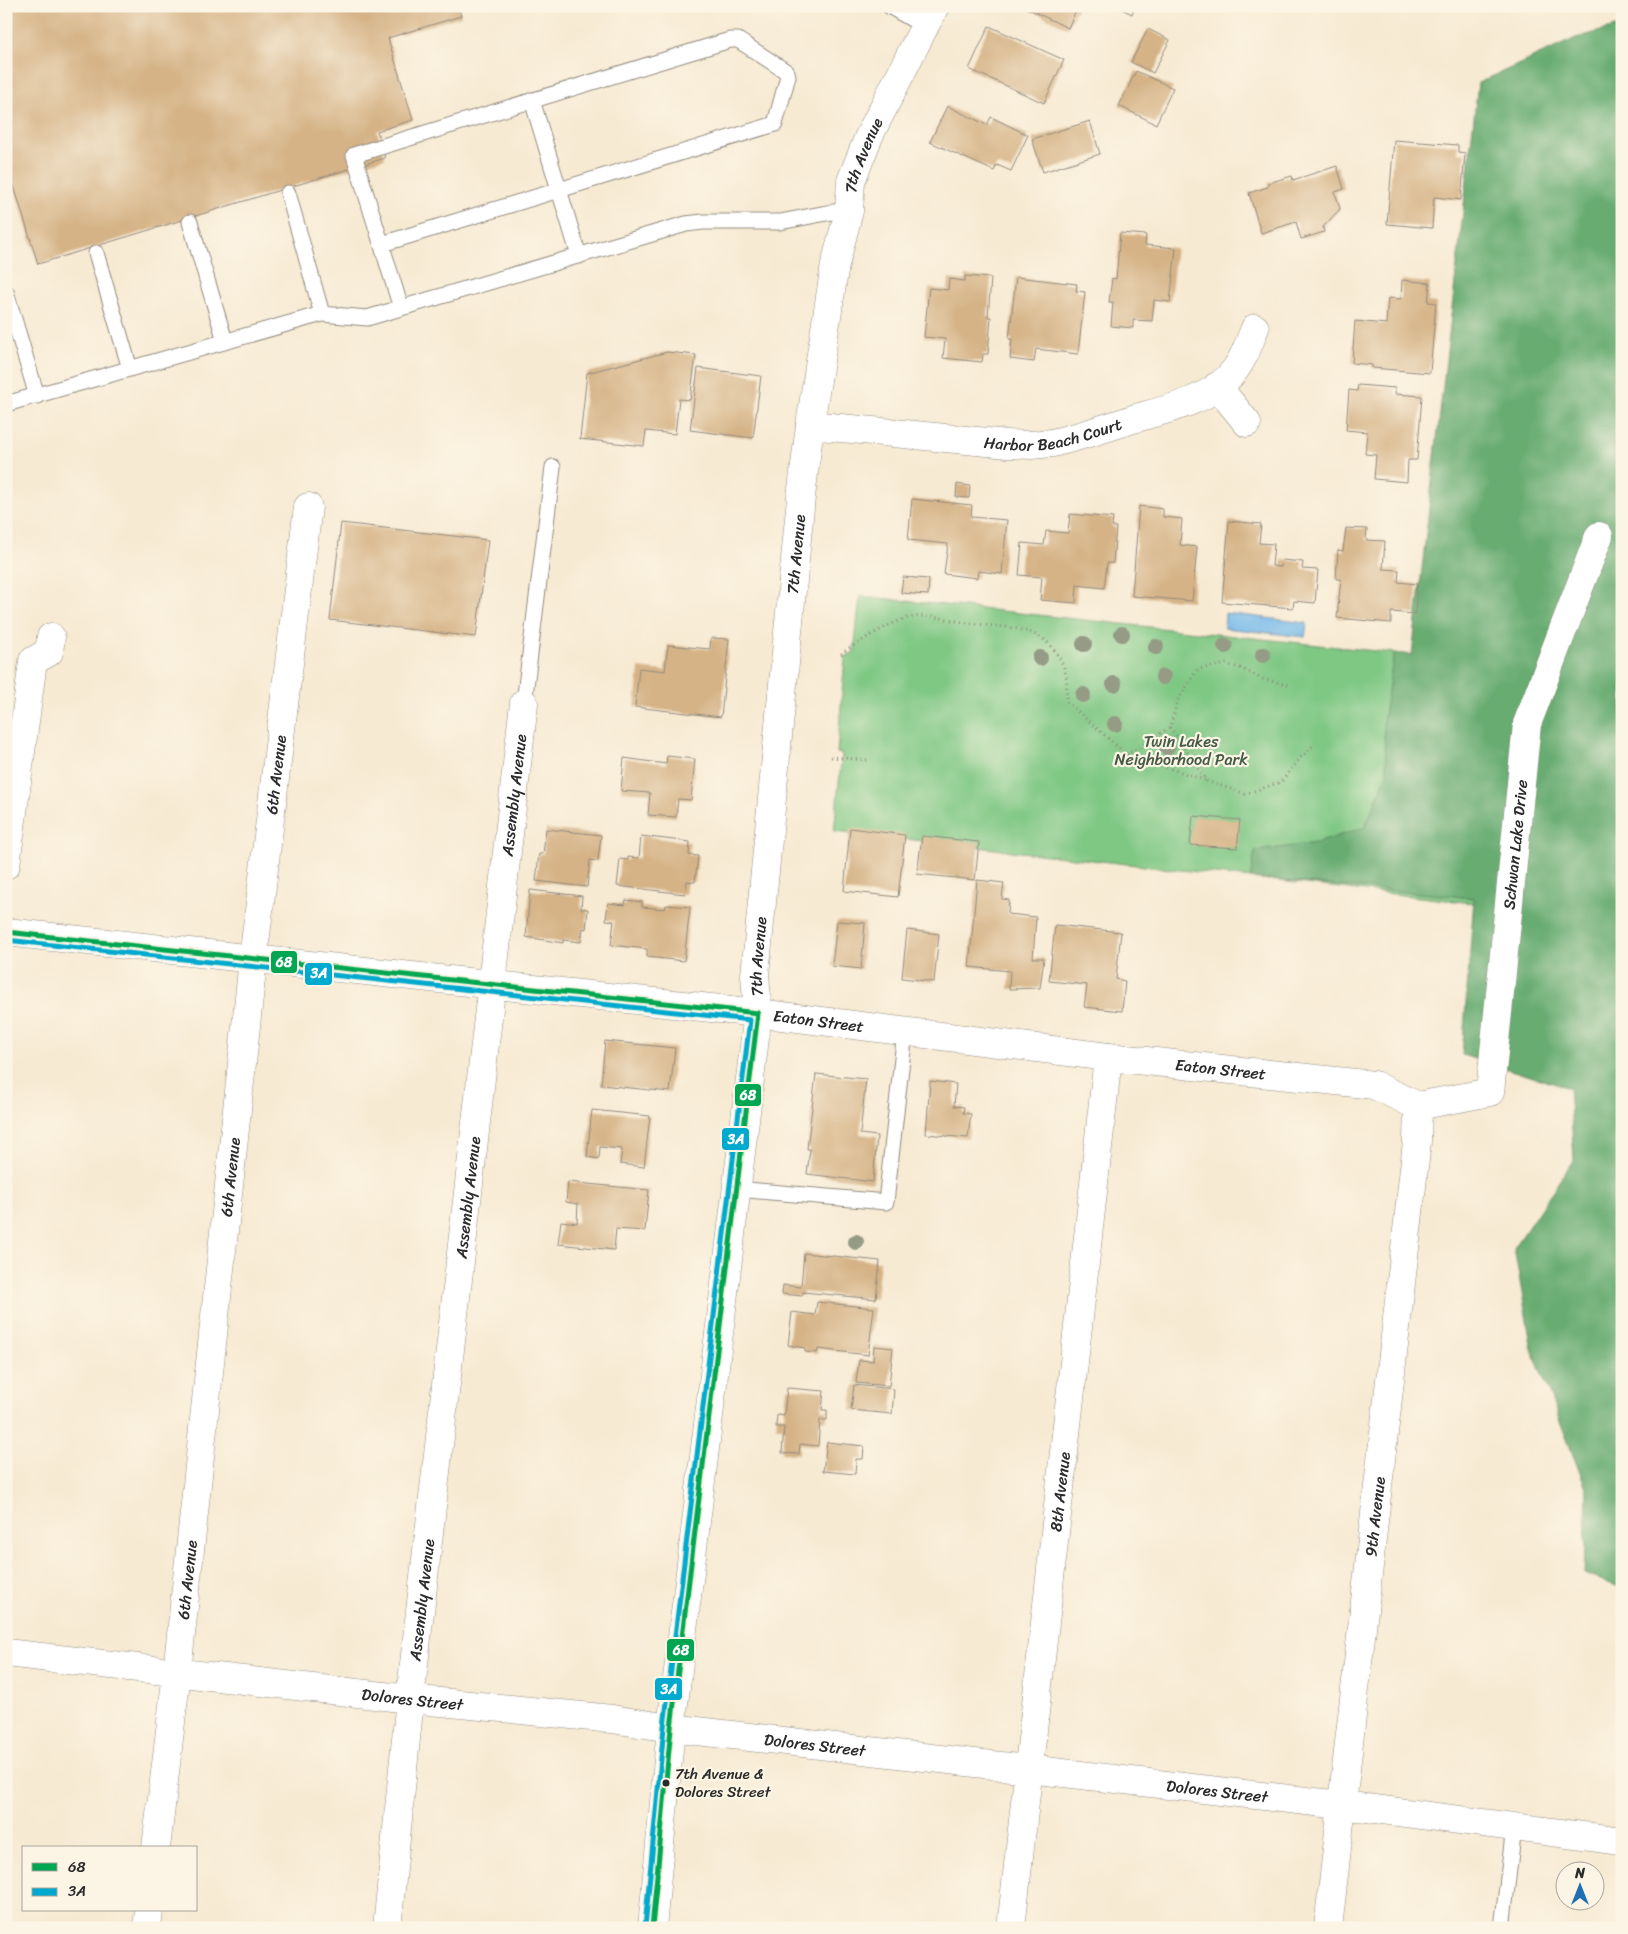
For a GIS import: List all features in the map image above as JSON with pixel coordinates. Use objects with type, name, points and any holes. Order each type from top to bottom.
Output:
[{"type":"street","name":"7th Avenue","points":[[652,1928],[671,1728],[758,1013],[755,975],[797,534],[810,425],[835,265],[849,211],[851,181],[869,136],[930,16]]},
{"type":"street","name":"Harbor Beach Court","points":[[810,425],[1008,444],[1052,444],[1197,398],[1226,380],[1238,367],[1255,328]]},
{"type":"street","points":[[1217,386],[1247,423]]},
{"type":"street","name":"6th Avenue","points":[[156,1846],[177,1672],[253,960],[308,508]]},
{"type":"street","name":"Schwan Lake Drive","points":[[1418,1106],[1490,1092],[1527,724],[1599,536]]},
{"type":"street","points":[[6,865],[33,661],[49,652],[51,637]]},
{"type":"street","name":"Assembly Avenue","points":[[386,1928],[410,1699],[524,703]]},
{"type":"street","name":"Eaton Street","points":[[6,932],[758,1013],[1108,1057],[1374,1085],[1418,1106]]},
{"type":"street","name":"8th Avenue","points":[[1011,1928],[1108,1057]]},
{"type":"street","name":"9th Avenue","points":[[1328,1928],[1417,1142],[1418,1106]]},
{"type":"street","name":"Dolores Street","points":[[6,1653],[410,1699],[617,1720],[1028,1770],[1342,1805],[1622,1841]]},
{"type":"street","points":[[147,1928],[149,1912]]},
{"type":"lane","points":[[889,6],[930,16]]},
{"type":"lane","points":[[382,244],[775,124],[787,72],[734,39],[354,155],[401,308]]},
{"type":"lane","points":[[532,100],[579,256]]},
{"type":"lane","points":[[288,193],[322,314]]},
{"type":"lane","points":[[6,404],[322,314],[367,318],[686,224],[703,222],[780,222],[832,212],[849,211]]},
{"type":"lane","points":[[190,222],[225,342]]},
{"type":"lane","points":[[96,253],[130,369]]},
{"type":"lane","points":[[6,292],[37,396]]},
{"type":"lane","name":"Assembly Avenue","points":[[524,703],[553,467]]},
{"type":"lane","points":[[736,1189],[886,1202],[906,1032]]},
{"type":"lane","points":[[1502,1928],[1514,1827]]},
{"type":"path","points":[[841,654],[889,626],[904,619],[918,616],[930,616],[962,623],[1015,627],[1029,631],[1048,643],[1057,653],[1066,672],[1066,701],[1127,755],[1245,794],[1281,782],[1300,758],[1313,746]]},
{"type":"path","points":[[1127,755],[1170,727],[1178,700],[1198,669],[1226,664],[1244,669],[1262,679],[1289,685]]},
{"type":"path","points":[[1170,727],[1206,781]]},
{"type":"path","points":[[832,757],[867,760]]},
{"type":"green space","points":[[1622,25],[1622,1588],[1584,1574],[1587,1491],[1532,1349],[1514,1248],[1574,1159],[1569,1088],[1462,1055],[1474,898],[1250,878],[1255,851],[1317,843],[1365,827],[1387,774],[1383,722],[1394,653],[1412,655],[1478,83],[1576,38]]},
{"type":"green space","name":"Twin Lakes Neighborhood Park","points":[[860,596],[1394,653],[1498,667],[1473,903],[834,831],[842,754],[837,753],[845,657],[854,652]]},
{"type":"water","points":[[1225,613],[1307,623],[1305,637],[1224,628]]},
{"type":"building","points":[[24,6],[458,6],[461,16],[388,38],[413,120],[377,131],[385,158],[38,264],[6,160],[6,12]]},
{"type":"building","points":[[1022,6],[1078,6],[1068,28]]},
{"type":"building","points":[[1115,6],[1135,6],[1132,14]]},
{"type":"building","points":[[989,26],[1064,60],[1044,103],[969,69]]},
{"type":"building","points":[[1148,29],[1170,40],[1153,73],[1131,62]]},
{"type":"building","points":[[1136,71],[1173,88],[1156,124],[1119,106]]},
{"type":"building","points":[[947,106],[987,125],[991,117],[1028,135],[1011,171],[997,165],[994,171],[930,142]]},
{"type":"building","points":[[1090,121],[1100,154],[1043,172],[1032,139]]},
{"type":"building","points":[[1394,140],[1458,145],[1458,152],[1465,153],[1461,200],[1434,197],[1432,228],[1387,224]]},
{"type":"building","points":[[1337,166],[1344,189],[1335,192],[1340,209],[1323,227],[1324,232],[1301,239],[1296,222],[1261,233],[1249,193],[1268,187],[1268,183],[1292,176],[1293,180]]},
{"type":"building","points":[[1120,233],[1146,235],[1145,245],[1176,248],[1170,302],[1154,300],[1152,321],[1133,320],[1133,328],[1111,326],[1113,302],[1109,302],[1112,278],[1116,279]]},
{"type":"building","points":[[965,276],[991,278],[988,317],[991,317],[988,354],[983,354],[982,362],[943,358],[945,339],[924,337],[929,288],[948,290],[949,279],[965,281]]},
{"type":"building","points":[[1016,277],[1077,284],[1076,291],[1085,292],[1078,354],[1036,349],[1034,362],[1010,359],[1012,339],[1009,339]]},
{"type":"building","points":[[1402,280],[1430,283],[1428,302],[1436,303],[1430,373],[1372,368],[1372,365],[1352,363],[1355,321],[1386,324],[1388,298],[1401,299]]},
{"type":"building","points":[[667,352],[696,355],[690,400],[679,399],[675,434],[646,431],[644,446],[580,439],[587,373]]},
{"type":"building","points":[[698,368],[761,376],[753,438],[690,430]]},
{"type":"building","points":[[1358,385],[1395,388],[1395,394],[1422,396],[1417,460],[1408,460],[1407,482],[1374,479],[1376,455],[1365,454],[1367,432],[1346,430],[1349,390],[1357,391]]},
{"type":"building","points":[[957,484],[970,486],[969,498],[956,497]]},
{"type":"building","points":[[912,499],[972,505],[971,517],[1007,520],[1002,574],[978,571],[977,578],[944,574],[948,544],[908,540]]},
{"type":"building","points":[[1139,506],[1163,509],[1163,517],[1182,519],[1180,545],[1197,547],[1192,601],[1132,596]]},
{"type":"building","points":[[1070,514],[1113,518],[1112,527],[1116,527],[1113,563],[1107,563],[1104,588],[1077,585],[1076,603],[1040,600],[1042,577],[1019,575],[1022,543],[1044,545],[1046,531],[1068,533]]},
{"type":"building","points":[[1229,521],[1261,524],[1259,543],[1274,544],[1272,566],[1281,567],[1282,560],[1303,562],[1302,569],[1318,570],[1315,603],[1294,601],[1293,608],[1222,602]]},
{"type":"building","points":[[341,523],[488,540],[476,637],[330,620]]},
{"type":"building","points":[[1346,528],[1367,529],[1366,540],[1385,541],[1383,569],[1399,570],[1398,582],[1417,584],[1415,614],[1391,612],[1391,623],[1337,618],[1341,579],[1336,579],[1338,550],[1343,551]]},
{"type":"building","points":[[903,577],[929,579],[928,595],[901,593]]},
{"type":"building","points":[[711,638],[729,639],[721,717],[635,707],[639,668],[665,671],[668,645],[710,649]]},
{"type":"building","points":[[667,756],[695,759],[691,800],[678,799],[676,817],[648,815],[650,793],[621,791],[624,758],[666,764]]},
{"type":"building","points":[[1193,816],[1240,820],[1237,848],[1190,845]]},
{"type":"building","points":[[850,828],[905,835],[898,897],[844,891]]},
{"type":"building","points":[[546,829],[601,835],[598,861],[590,860],[587,887],[536,881],[539,854],[543,854]]},
{"type":"building","points":[[641,836],[690,842],[689,855],[698,856],[695,882],[687,881],[685,894],[617,886],[620,859],[628,860],[628,857],[639,858]]},
{"type":"building","points":[[922,836],[979,842],[975,880],[917,874]]},
{"type":"building","points":[[977,880],[1004,883],[1002,899],[1009,900],[1008,914],[1036,917],[1033,958],[1044,958],[1040,988],[1009,989],[1010,971],[969,967]]},
{"type":"building","points":[[530,890],[582,896],[581,909],[588,909],[586,929],[583,928],[581,942],[563,940],[563,943],[526,937]]},
{"type":"building","points":[[626,900],[642,902],[642,907],[665,909],[666,905],[690,907],[684,961],[647,957],[647,949],[611,945],[614,921],[606,920],[608,903],[625,905]]},
{"type":"building","points":[[837,921],[865,923],[861,969],[832,966]]},
{"type":"building","points":[[1055,925],[1121,932],[1116,979],[1125,981],[1122,1011],[1084,1007],[1087,985],[1049,981]]},
{"type":"building","points":[[907,930],[939,934],[934,982],[902,978]]},
{"type":"building","points":[[605,1041],[675,1048],[670,1092],[601,1085]]},
{"type":"building","points":[[816,1074],[866,1079],[860,1134],[877,1136],[873,1182],[807,1174],[810,1149],[807,1149]]},
{"type":"building","points":[[930,1081],[956,1084],[954,1106],[964,1107],[963,1113],[971,1114],[968,1138],[926,1134]]},
{"type":"building","points":[[592,1110],[650,1116],[644,1167],[620,1164],[622,1149],[600,1147],[599,1159],[587,1157]]},
{"type":"building","points":[[568,1182],[649,1190],[645,1231],[616,1229],[614,1250],[558,1244],[561,1221],[577,1223],[578,1204],[566,1202]]},
{"type":"building","points":[[804,1253],[880,1261],[876,1299],[803,1292],[802,1296],[782,1294],[783,1285],[801,1287]]},
{"type":"building","points":[[817,1302],[874,1308],[868,1355],[818,1349],[817,1353],[805,1352],[805,1348],[788,1345],[792,1312],[815,1315]]},
{"type":"building","points":[[874,1346],[893,1348],[889,1386],[856,1383],[859,1360],[873,1361]]},
{"type":"building","points":[[854,1385],[894,1389],[892,1414],[851,1410]]},
{"type":"building","points":[[787,1388],[824,1391],[822,1410],[827,1410],[827,1420],[820,1420],[818,1446],[800,1444],[799,1454],[782,1453],[784,1427],[776,1427],[777,1415],[784,1416]]},
{"type":"building","points":[[827,1442],[864,1446],[863,1459],[856,1459],[855,1474],[823,1471]]},
{"type":"transit line","name":"68","points":[[6,932],[758,1013],[671,1728],[652,1928]]},
{"type":"transit line","name":"3A","points":[[6,940],[750,1020],[664,1727],[645,1927]]},
{"type":"place","name":"7th Avenue & Dolores Street","points":[[666,1783]]}]
